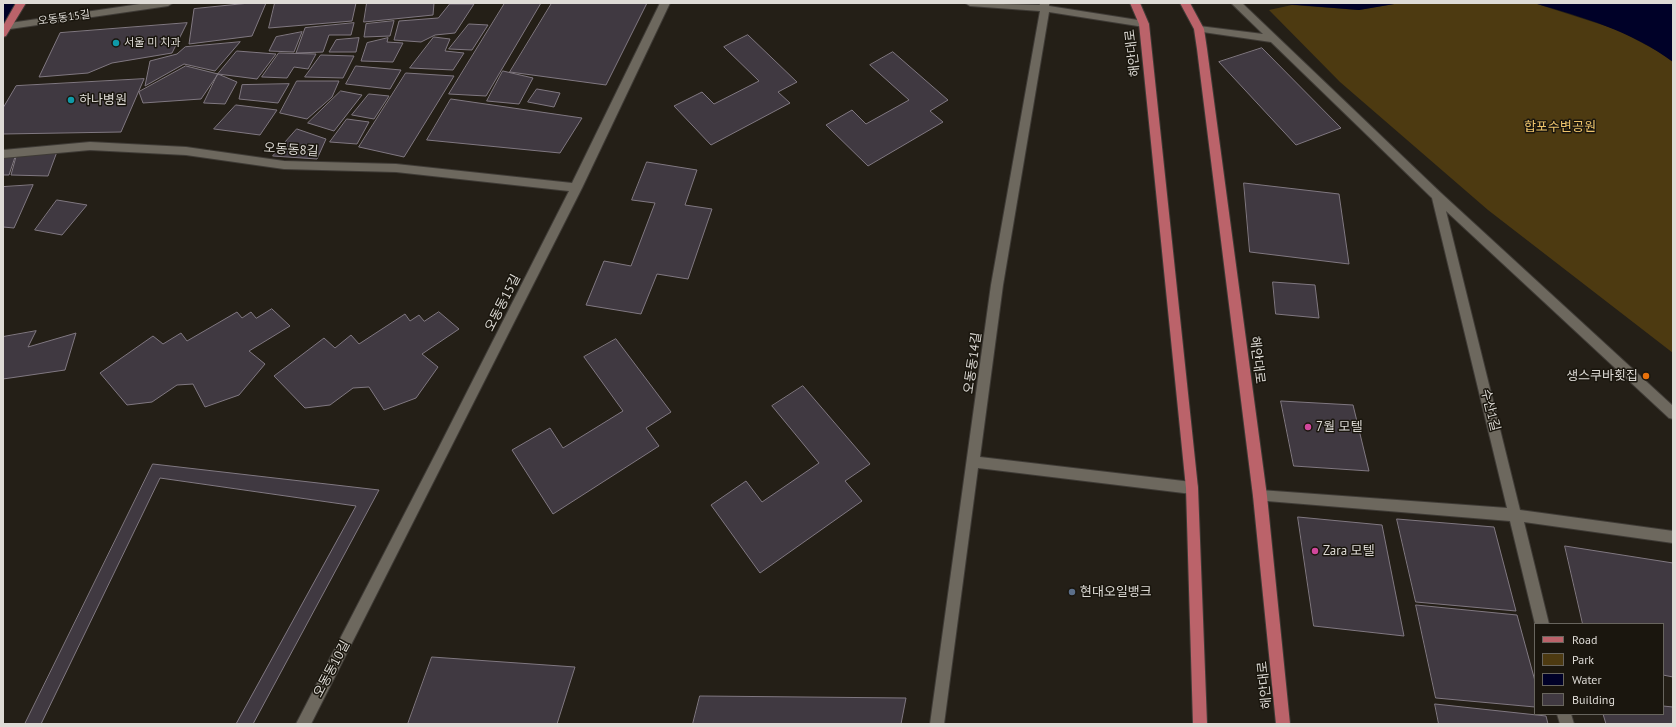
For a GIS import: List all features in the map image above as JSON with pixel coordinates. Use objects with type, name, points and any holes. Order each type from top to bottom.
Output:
[{"type":"main road","points":[[4,29],[21,3]]},
{"type":"main road","name":"해안대로","points":[[1135,3],[1144,24],[1192,488],[1200,724]]},
{"type":"main road","name":"해안대로","points":[[1185,3],[1199,29],[1260,496],[1283,724]]},
{"type":"street","name":"오동동15길","points":[[4,29],[168,3]]},
{"type":"street","name":"오동동15길","points":[[361,613],[577,188],[665,3]]},
{"type":"street","points":[[970,3],[1044,5],[1144,24]]},
{"type":"street","points":[[1236,3],[1437,196],[1673,414]]},
{"type":"street","name":"오동동14길","points":[[937,724],[998,286],[1044,5]]},
{"type":"street","points":[[1199,29],[1274,39]]},
{"type":"street","name":"오동동8길","points":[[3,154],[90,146],[178,150],[284,165],[396,168],[577,188]]},
{"type":"street","name":"수산1길","points":[[1437,196],[1542,623]]},
{"type":"street","points":[[973,462],[1192,488]]},
{"type":"street","points":[[1260,496],[1515,515],[1673,537]]},
{"type":"street","name":"오동동10길","points":[[303,724],[361,613]]},
{"type":"green space","name":"합포수변공원","points":[[1400,3],[1534,3],[1618,30],[1661,53],[1673,62],[1673,353],[1488,210],[1340,82],[1269,10],[1292,5],[1359,10]]},
{"type":"water","points":[[3,3],[21,3],[3,27]]},
{"type":"water","points":[[1273,3],[1400,3],[1359,10]]},
{"type":"water","points":[[1534,3],[1673,3],[1673,62],[1657,51],[1624,33]]},
{"type":"building","points":[[250,3],[266,3],[252,36],[189,44],[194,9]]},
{"type":"building","points":[[275,3],[356,3],[352,21],[269,28]]},
{"type":"building","points":[[367,3],[434,3],[433,15],[364,22]]},
{"type":"building","points":[[505,3],[541,3],[486,96],[449,94]]},
{"type":"building","points":[[552,3],[647,3],[606,85],[510,72]]},
{"type":"building","points":[[450,4],[474,4],[455,33],[435,35],[421,42],[394,40],[399,21],[438,18]]},
{"type":"building","points":[[394,21],[390,36],[364,37],[366,24]]},
{"type":"building","name":"서울 미 치과","points":[[187,23],[172,53],[112,63],[88,73],[39,77],[60,33]]},
{"type":"building","points":[[354,23],[351,35],[329,35],[323,52],[296,53],[305,28]]},
{"type":"building","points":[[469,24],[488,25],[472,50],[449,49]]},
{"type":"building","points":[[302,32],[294,52],[269,51],[276,37]]},
{"type":"building","points":[[748,35],[797,82],[778,92],[790,103],[711,145],[674,106],[702,92],[714,104],[759,81],[724,47]]},
{"type":"building","points":[[434,37],[450,39],[445,51],[464,53],[453,70],[410,68]]},
{"type":"building","points":[[359,38],[356,52],[329,52],[336,40]]},
{"type":"building","points":[[388,38],[387,42],[403,43],[393,62],[361,61],[367,43]]},
{"type":"building","points":[[240,42],[215,71],[184,64],[145,86],[150,61],[177,54],[185,47]]},
{"type":"building","points":[[1262,48],[1341,128],[1296,145],[1219,62]]},
{"type":"building","points":[[237,51],[276,54],[257,79],[218,74]]},
{"type":"building","points":[[893,52],[948,100],[930,111],[943,122],[868,166],[826,125],[852,110],[866,124],[909,100],[870,65]]},
{"type":"building","points":[[279,53],[316,54],[308,69],[294,67],[287,78],[262,77]]},
{"type":"building","points":[[321,55],[354,56],[343,78],[305,77]]},
{"type":"building","points":[[186,66],[218,74],[201,99],[143,103],[139,92]]},
{"type":"building","points":[[356,66],[401,70],[390,89],[346,84]]},
{"type":"building","points":[[503,71],[533,78],[519,104],[487,101]]},
{"type":"building","points":[[406,73],[454,76],[404,157],[359,147]]},
{"type":"building","points":[[218,74],[237,82],[225,104],[204,103]]},
{"type":"building","name":"하나병원","points":[[144,79],[121,132],[3,134],[3,108],[16,86]]},
{"type":"building","points":[[297,81],[339,81],[332,97],[307,119],[280,113]]},
{"type":"building","points":[[289,84],[278,103],[239,99],[242,85]]},
{"type":"building","points":[[537,89],[560,93],[554,107],[528,102]]},
{"type":"building","points":[[341,91],[362,95],[334,131],[308,123]]},
{"type":"building","points":[[369,94],[389,96],[374,119],[352,115]]},
{"type":"building","points":[[451,99],[582,118],[560,153],[427,140]]},
{"type":"building","points":[[236,105],[277,110],[260,135],[214,129]]},
{"type":"building","points":[[347,119],[369,122],[357,144],[330,142]]},
{"type":"building","points":[[297,129],[326,139],[317,159],[273,156]]},
{"type":"building","points":[[58,149],[48,176],[11,175],[17,153]]},
{"type":"building","points":[[15,157],[9,175],[3,175],[3,158]]},
{"type":"building","points":[[647,162],[697,170],[685,205],[712,209],[688,279],[657,274],[641,314],[586,305],[604,261],[631,266],[655,203],[632,200]]},
{"type":"building","points":[[1244,183],[1339,194],[1349,264],[1250,252]]},
{"type":"building","points":[[33,185],[14,228],[3,227],[3,187]]},
{"type":"building","points":[[57,200],[87,205],[62,235],[35,230]]},
{"type":"building","points":[[1273,282],[1315,285],[1319,318],[1276,314]]},
{"type":"building","points":[[272,309],[290,326],[249,351],[265,364],[239,395],[205,407],[193,384],[177,385],[152,402],[127,405],[100,373],[153,336],[163,344],[181,333],[187,341],[237,312],[242,318],[251,312],[256,318]]},
{"type":"building","points":[[439,312],[459,329],[422,354],[438,367],[416,398],[384,410],[369,387],[353,388],[330,405],[305,408],[274,376],[324,338],[335,348],[351,335],[359,344],[405,314],[410,321],[419,315],[424,321]]},
{"type":"building","points":[[36,331],[28,347],[76,333],[65,370],[3,379],[3,337]]},
{"type":"building","points":[[616,339],[671,412],[646,428],[659,446],[553,514],[512,450],[550,428],[563,448],[623,411],[584,357]]},
{"type":"building","points":[[803,386],[870,464],[845,481],[862,501],[760,573],[711,505],[746,481],[762,502],[819,463],[772,406]]},
{"type":"building","points":[[1281,401],[1353,405],[1369,471],[1294,466]]},
{"type":"building","points":[[153,464],[379,490],[253,724],[236,724],[356,506],[160,478],[41,724],[25,724]]},
{"type":"building","points":[[1298,517],[1382,525],[1404,636],[1314,626]]},
{"type":"building","points":[[1397,519],[1494,527],[1516,611],[1416,602]]},
{"type":"building","points":[[1565,546],[1673,563],[1673,677],[1664,675],[1664,623],[1583,623]]},
{"type":"building","points":[[1416,605],[1517,615],[1534,677],[1534,707],[1436,698]]},
{"type":"building","points":[[432,657],[575,667],[557,724],[408,724]]},
{"type":"building","points":[[700,696],[906,698],[901,724],[693,724]]},
{"type":"building","points":[[1435,704],[1546,716],[1548,724],[1439,724]]},
{"type":"building","points":[[1664,706],[1673,707],[1673,724],[1606,724],[1603,715],[1664,715]]},
{"type":"place","name":"서울 미 치과","points":[[116,43]]},
{"type":"place","name":"하나병원","points":[[71,100]]},
{"type":"place","name":"생스쿠바횟집","points":[[1646,376]]},
{"type":"place","name":"7월 모텔","points":[[1308,427]]},
{"type":"place","name":"Zara 모텔","points":[[1315,551]]},
{"type":"place","name":"현대오일뱅크","points":[[1072,592]]}]
